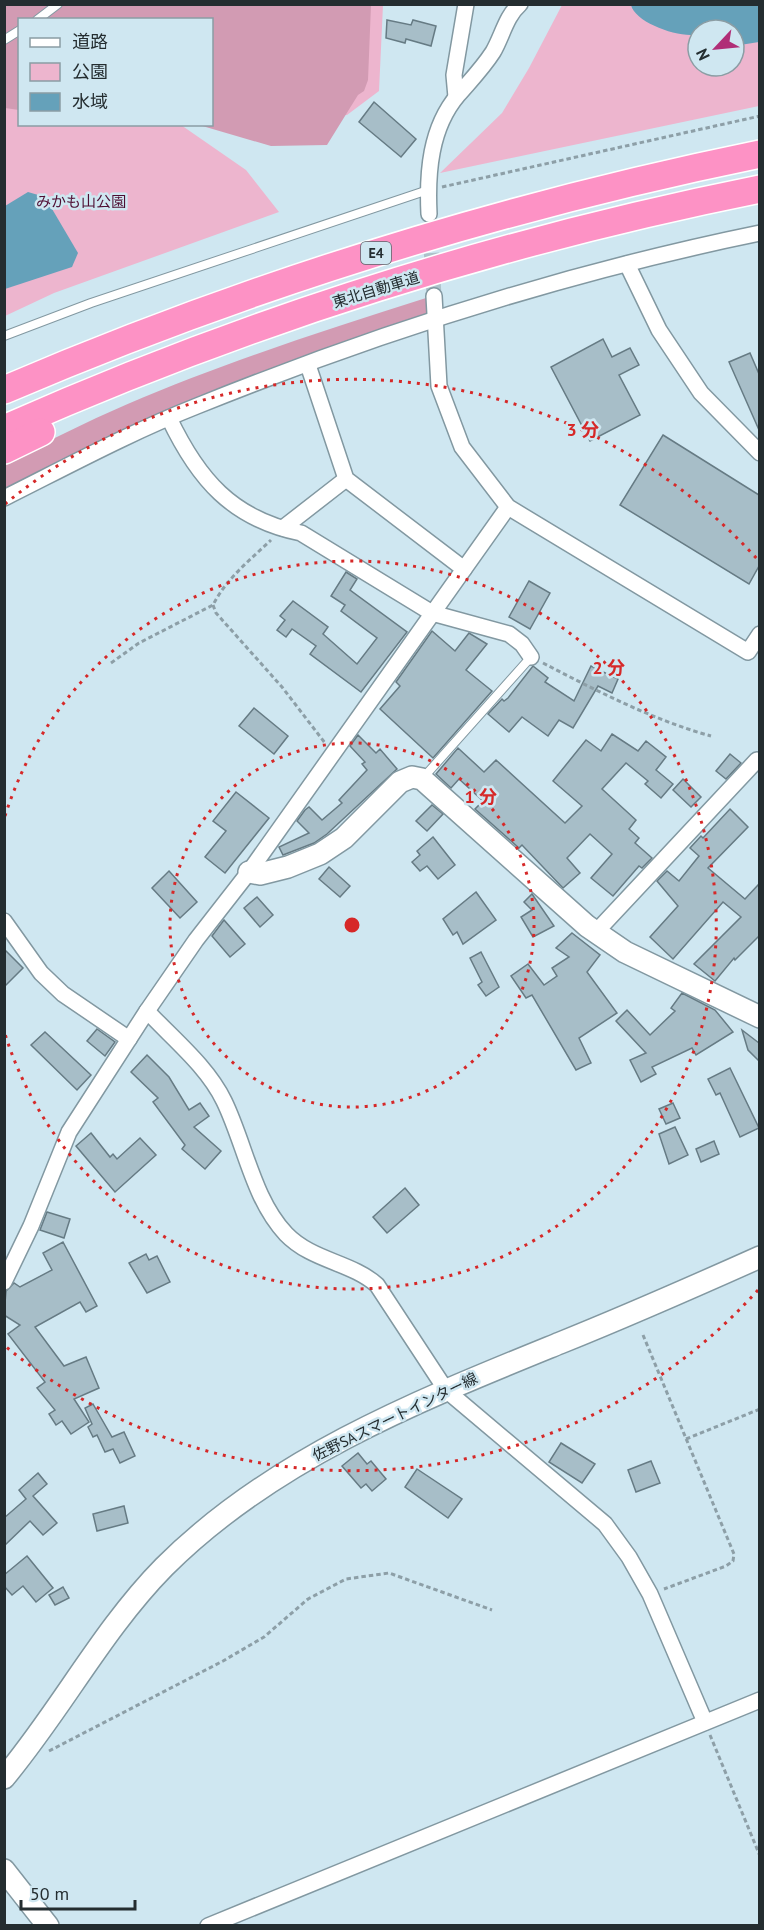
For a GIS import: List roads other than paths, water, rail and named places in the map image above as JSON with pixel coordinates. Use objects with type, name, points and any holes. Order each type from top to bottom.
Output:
[{"type":"highway","name":"E4","points":[[4,390],[152,330],[396,246],[574,197],[759,154]]},
{"type":"highway","name":"東北自動車道","points":[[4,429],[83,394],[315,308],[480,258],[584,230],[759,189]]},
{"type":"highway","points":[[4,450],[90,408],[168,362]]},
{"type":"main road","points":[[249,872],[260,874],[288,867],[320,854],[344,838],[400,782],[412,777],[422,779],[596,932],[625,952],[759,1017]]},
{"type":"main road","name":"佐野SAスマートインター線","points":[[4,1778],[24,1754],[105,1638],[163,1569],[195,1539],[251,1497],[329,1446],[446,1390],[634,1313],[759,1257]]},
{"type":"main road","points":[[4,1870],[48,1926]]},
{"type":"street","points":[[456,97],[454,75],[466,4]]},
{"type":"street","points":[[429,214],[428,190],[432,142],[456,97],[478,76],[495,49],[514,9],[520,4]]},
{"type":"street","points":[[4,498],[169,418],[308,365],[434,321],[573,278],[759,233]]},
{"type":"street","points":[[627,264],[659,330],[701,393],[759,453]]},
{"type":"street","points":[[434,296],[439,386],[462,447],[508,507],[748,652],[759,634]]},
{"type":"street","points":[[308,365],[346,479],[464,568]]},
{"type":"street","points":[[169,418],[187,455],[213,488],[234,507],[283,528],[301,533],[432,613],[508,634],[522,644],[531,657]]},
{"type":"street","points":[[283,528],[346,479]]},
{"type":"street","points":[[4,1282],[32,1226],[69,1132],[147,1011],[196,940],[249,872],[508,507]]},
{"type":"street","points":[[596,932],[757,760]]},
{"type":"street","points":[[4,921],[41,973],[56,987],[129,1039]]},
{"type":"street","points":[[147,1011],[208,1075],[223,1099],[256,1182],[276,1222],[304,1250],[365,1274],[377,1285],[446,1390],[605,1524],[629,1557],[650,1594],[705,1722]]},
{"type":"street","points":[[208,1926],[759,1700]]},
{"type":"lane","points":[[40,18],[58,4]]},
{"type":"lane","points":[[4,40],[18,31]]},
{"type":"lane","points":[[4,336],[91,303],[428,190]]},
{"type":"lane","points":[[422,779],[531,657]]},
{"type":"water","points":[[631,5],[759,5],[759,42],[746,44],[746,18],[686,18],[686,35],[660,28],[634,12]]},
{"type":"water","points":[[28,192],[45,197],[78,253],[72,267],[5,289],[5,206]]},
{"type":"tunnel","points":[[430,230],[434,296]]},
{"type":"park label","name":"みかも山公園","points":[[81,202]]}]
